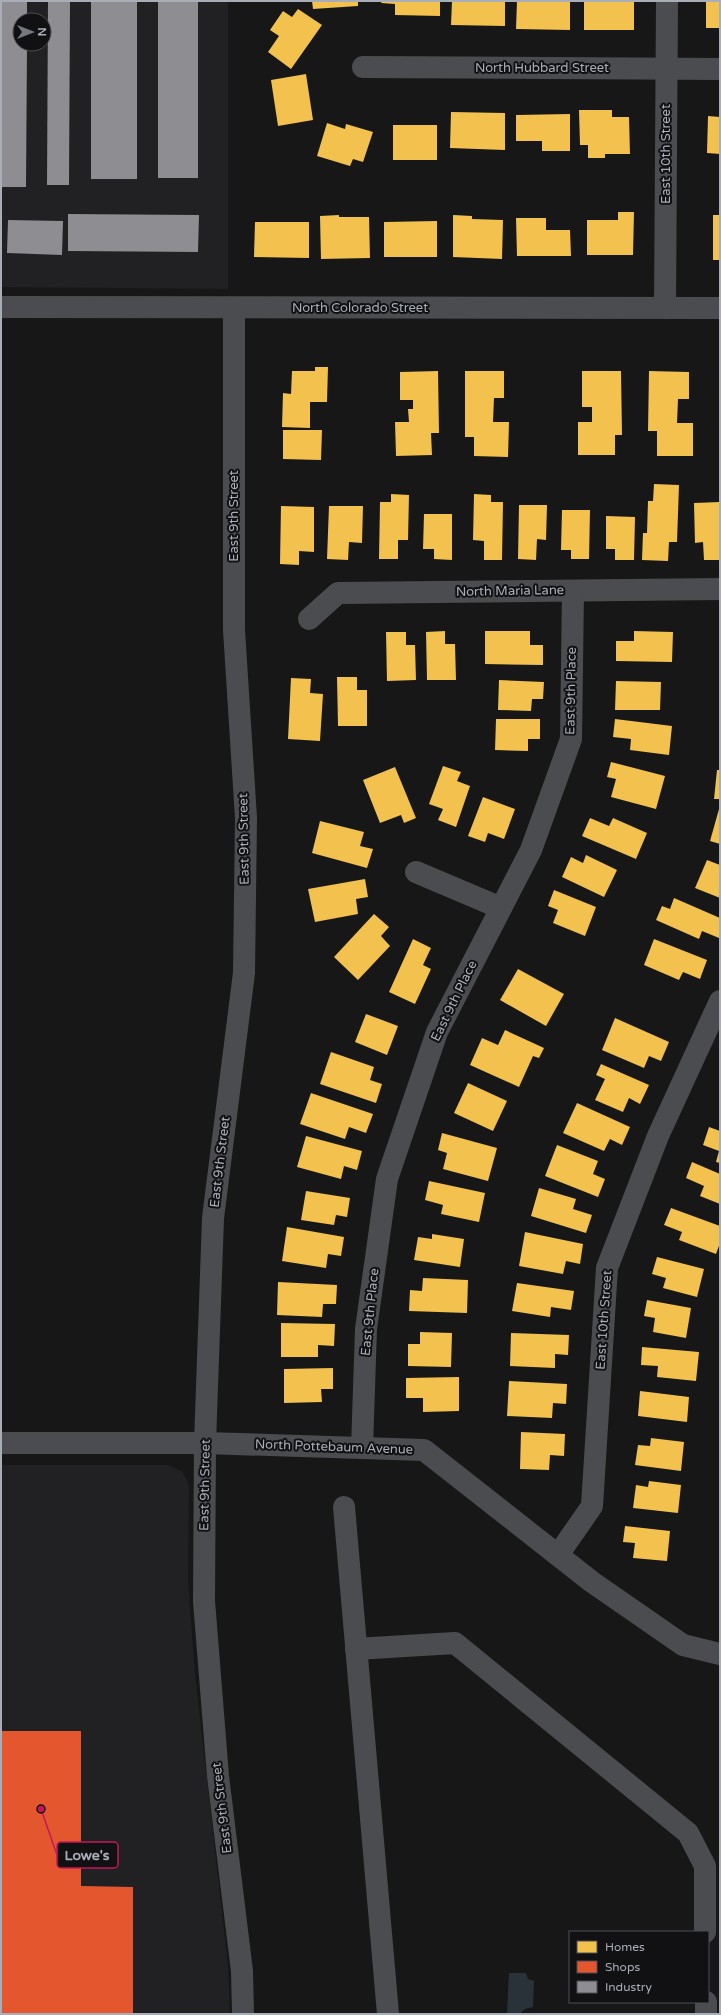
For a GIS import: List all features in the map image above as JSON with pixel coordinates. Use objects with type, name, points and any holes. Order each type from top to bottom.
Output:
[{"type":"street","name":"East 10th Street","points":[[665,308],[667,1]]},
{"type":"street","name":"North Hubbard Street","points":[[363,68],[720,69]]},
{"type":"street","name":"North Colorado Street","points":[[1,307],[234,309],[720,308]]},
{"type":"street","name":"East 9th Street","points":[[234,309],[234,630],[246,818],[244,973],[213,1218],[205,1443],[204,1601],[218,1776],[242,1971],[243,2014]]},
{"type":"street","name":"North Maria Lane","points":[[309,619],[338,593],[720,589]]},
{"type":"street","name":"East 9th Place","points":[[362,1448],[366,1328],[387,1179],[436,1032],[531,850],[571,740],[573,591]]},
{"type":"street","points":[[416,872],[501,908]]},
{"type":"street","name":"East 10th Street","points":[[558,1555],[592,1506],[607,1268],[658,1136],[720,1001]]},
{"type":"street","name":"North Pottebaum Avenue","points":[[1,1443],[205,1443],[424,1450],[592,1582],[683,1644],[720,1654]]},
{"type":"street","points":[[344,1507],[388,2014]]},
{"type":"street","points":[[356,1649],[455,1643],[486,1668],[688,1833],[705,1866],[705,1931]]},
{"type":"street","points":[[706,2003],[706,2014]]},
{"type":"shaded area","points":[[1,1],[228,1],[228,289],[1,287]]},
{"type":"shaded area","points":[[1,1465],[168,1465],[182,1471],[189,1485],[188,1581],[195,1674],[228,1965],[230,2014],[1,2014]]},
{"type":"shaded area","points":[[509,1973],[526,1973],[528,1979],[534,1981],[533,2007],[525,2009],[519,2014],[507,2014]]},
{"type":"building: Homes","points":[[312,1],[358,1],[358,6],[313,9]]},
{"type":"building: Homes","points":[[382,1],[440,1],[440,16],[395,15],[395,4],[381,3]]},
{"type":"building: Homes","points":[[452,1],[505,1],[505,26],[451,25]]},
{"type":"building: Homes","points":[[517,1],[570,1],[570,30],[516,29]]},
{"type":"building: Homes","points":[[584,1],[634,1],[634,30],[584,30]]},
{"type":"building: Homes","points":[[706,1],[720,1],[720,28],[706,28]]},
{"type":"building: Homes","points":[[298,9],[322,25],[291,69],[268,52],[279,36],[270,30],[283,11],[292,17]]},
{"type":"building: Homes","points":[[306,74],[313,120],[278,126],[271,80]]},
{"type":"building: Homes","points":[[579,110],[612,110],[612,117],[629,117],[630,154],[605,154],[605,158],[588,158],[588,145],[580,145]]},
{"type":"building: Homes","points":[[451,112],[505,113],[505,150],[450,148]]},
{"type":"building: Homes","points":[[570,114],[570,151],[542,151],[542,141],[516,141],[516,115]]},
{"type":"building: Homes","points":[[708,116],[720,117],[720,154],[707,153]]},
{"type":"building: Homes","points":[[327,123],[345,129],[346,124],[373,132],[363,162],[353,159],[350,166],[317,156]]},
{"type":"building: Homes","points":[[393,125],[437,125],[437,160],[393,160]]},
{"type":"building: Homes","points":[[618,212],[634,212],[633,255],[587,255],[587,220],[618,220]]},
{"type":"building: Homes","points":[[339,215],[339,217],[369,217],[370,258],[321,259],[320,216]]},
{"type":"building: Homes","points":[[453,215],[472,216],[472,219],[503,220],[502,259],[453,257]]},
{"type":"building: Homes","points":[[713,215],[720,215],[720,260],[713,260]]},
{"type":"building: Homes","points":[[516,218],[546,218],[546,230],[570,230],[571,256],[517,256]]},
{"type":"building: Homes","points":[[437,221],[437,257],[384,257],[384,222]]},
{"type":"building: Homes","points":[[255,222],[309,222],[309,258],[254,257]]},
{"type":"building: Homes","points":[[315,367],[328,367],[327,402],[310,402],[310,428],[282,427],[283,393],[291,394],[292,371],[315,371]]},
{"type":"building: Homes","points":[[438,371],[439,433],[431,433],[432,455],[396,456],[395,422],[409,422],[408,409],[413,409],[413,400],[400,400],[400,372]]},
{"type":"building: Homes","points":[[465,371],[504,371],[504,398],[494,398],[493,422],[509,422],[508,457],[474,456],[474,437],[465,437]]},
{"type":"building: Homes","points":[[582,371],[621,371],[622,435],[615,435],[615,455],[578,455],[578,422],[592,422],[592,407],[582,407]]},
{"type":"building: Homes","points":[[649,371],[689,372],[689,399],[678,399],[677,423],[693,423],[693,456],[657,456],[657,431],[648,431]]},
{"type":"building: Homes","points":[[283,430],[322,430],[321,460],[283,459]]},
{"type":"building: Homes","points":[[654,484],[679,485],[677,542],[669,542],[668,561],[642,560],[643,533],[647,533],[648,501],[653,501]]},
{"type":"building: Homes","points":[[391,494],[409,495],[408,540],[398,540],[398,559],[379,559],[380,502],[391,502]]},
{"type":"building: Homes","points":[[474,494],[491,495],[491,502],[503,502],[502,560],[484,560],[484,541],[473,540]]},
{"type":"building: Homes","points":[[720,502],[720,560],[704,560],[703,542],[695,543],[694,503]]},
{"type":"building: Homes","points":[[519,505],[547,505],[546,540],[537,539],[536,560],[518,559]]},
{"type":"building: Homes","points":[[281,506],[314,507],[314,552],[299,551],[299,565],[280,564]]},
{"type":"building: Homes","points":[[329,506],[363,506],[362,543],[349,542],[348,560],[327,559]]},
{"type":"building: Homes","points":[[562,510],[590,510],[589,559],[571,559],[571,550],[561,550]]},
{"type":"building: Homes","points":[[424,514],[452,514],[452,560],[434,559],[434,549],[423,549]]},
{"type":"building: Homes","points":[[606,516],[635,517],[634,560],[615,560],[615,549],[606,549]]},
{"type":"building: Homes","points":[[445,631],[445,644],[455,644],[456,680],[427,680],[426,632]]},
{"type":"building: Homes","points":[[485,631],[530,631],[530,645],[543,645],[543,665],[485,664]]},
{"type":"building: Homes","points":[[634,631],[673,632],[672,662],[616,661],[616,641],[634,641]]},
{"type":"building: Homes","points":[[386,632],[406,632],[406,645],[415,645],[416,680],[387,681]]},
{"type":"building: Homes","points":[[337,677],[357,677],[357,690],[367,690],[367,726],[338,726]]},
{"type":"building: Homes","points":[[291,678],[311,679],[310,693],[323,694],[320,741],[288,739]]},
{"type":"building: Homes","points":[[499,680],[544,682],[543,699],[532,699],[531,711],[498,710]]},
{"type":"building: Homes","points":[[616,681],[661,682],[660,710],[615,710]]},
{"type":"building: Homes","points":[[496,719],[540,719],[540,739],[528,739],[528,751],[495,750]]},
{"type":"building: Homes","points":[[615,719],[672,726],[669,755],[630,750],[631,739],[613,737]]},
{"type":"building: Homes","points":[[611,762],[665,776],[656,809],[611,797],[616,779],[607,777]]},
{"type":"building: Homes","points":[[443,766],[461,772],[457,781],[470,786],[456,827],[438,820],[443,809],[429,804]]},
{"type":"building: Homes","points":[[395,767],[416,818],[404,823],[401,815],[380,823],[363,780]]},
{"type":"building: Homes","points":[[717,770],[720,770],[720,799],[714,799]]},
{"type":"building: Homes","points":[[483,797],[515,809],[504,839],[488,833],[485,842],[468,836]]},
{"type":"building: Homes","points":[[720,809],[720,844],[710,841]]},
{"type":"building: Homes","points":[[590,818],[609,826],[613,818],[647,833],[636,859],[582,836]]},
{"type":"building: Homes","points":[[320,821],[364,832],[360,846],[373,849],[367,868],[312,853]]},
{"type":"building: Homes","points":[[586,855],[617,870],[604,897],[562,877],[571,857],[583,863]]},
{"type":"building: Homes","points":[[707,860],[720,865],[720,898],[695,888]]},
{"type":"building: Homes","points":[[365,879],[368,897],[356,899],[358,914],[315,922],[308,889]]},
{"type":"building: Homes","points":[[554,890],[596,907],[585,936],[553,923],[558,910],[548,906]]},
{"type":"building: Homes","points":[[674,898],[720,918],[719,938],[702,931],[699,939],[656,920],[662,906],[670,909]]},
{"type":"building: Homes","points":[[374,914],[389,927],[381,936],[390,946],[358,980],[334,957]]},
{"type":"building: Homes","points":[[413,939],[431,948],[423,965],[431,969],[415,1004],[389,992]]},
{"type":"building: Homes","points":[[654,939],[707,960],[700,979],[683,972],[679,980],[644,965]]},
{"type":"building: Homes","points":[[518,969],[564,994],[546,1026],[500,1000]]},
{"type":"building: Homes","points":[[366,1014],[398,1026],[387,1055],[355,1042]]},
{"type":"building: Homes","points":[[615,1018],[669,1042],[661,1061],[649,1056],[644,1068],[602,1050]]},
{"type":"building: Homes","points":[[505,1030],[544,1048],[539,1058],[533,1056],[519,1087],[470,1065],[482,1038],[498,1045]]},
{"type":"building: Homes","points":[[331,1052],[374,1067],[370,1080],[382,1084],[376,1103],[320,1084]]},
{"type":"building: Homes","points":[[601,1064],[649,1085],[640,1104],[629,1098],[623,1112],[595,1100],[605,1079],[596,1075]]},
{"type":"building: Homes","points":[[468,1083],[507,1101],[493,1131],[454,1113]]},
{"type":"building: Homes","points":[[311,1093],[373,1114],[366,1133],[349,1127],[345,1139],[300,1124]]},
{"type":"building: Homes","points":[[577,1103],[630,1127],[622,1145],[610,1139],[604,1151],[563,1133]]},
{"type":"building: Homes","points":[[709,1127],[720,1131],[720,1163],[716,1162],[719,1151],[703,1145]]},
{"type":"building: Homes","points":[[442,1133],[497,1148],[488,1181],[443,1169],[447,1153],[438,1150]]},
{"type":"building: Homes","points":[[306,1136],[362,1151],[357,1170],[344,1166],[341,1179],[297,1167]]},
{"type":"building: Homes","points":[[557,1145],[598,1161],[593,1174],[605,1179],[598,1197],[545,1176]]},
{"type":"building: Homes","points":[[692,1162],[720,1174],[720,1204],[700,1196],[704,1186],[686,1178]]},
{"type":"building: Homes","points":[[429,1181],[485,1193],[479,1222],[441,1214],[443,1205],[425,1200]]},
{"type":"building: Homes","points":[[539,1188],[576,1199],[573,1209],[592,1215],[586,1233],[531,1216]]},
{"type":"building: Homes","points":[[306,1191],[350,1198],[347,1217],[336,1215],[334,1225],[301,1220]]},
{"type":"building: Homes","points":[[671,1208],[720,1226],[720,1243],[716,1254],[679,1240],[682,1232],[664,1225]]},
{"type":"building: Homes","points":[[287,1227],[344,1237],[341,1256],[328,1254],[326,1268],[282,1261]]},
{"type":"building: Homes","points":[[525,1232],[583,1244],[580,1264],[566,1261],[563,1274],[519,1266]]},
{"type":"building: Homes","points":[[432,1234],[464,1239],[460,1267],[414,1260],[418,1237],[432,1239]]},
{"type":"building: Homes","points":[[657,1257],[704,1269],[697,1297],[663,1288],[666,1278],[652,1274]]},
{"type":"building: Homes","points":[[423,1278],[468,1280],[467,1313],[409,1311],[410,1290],[422,1291]]},
{"type":"building: Homes","points":[[278,1282],[337,1285],[336,1304],[323,1304],[322,1317],[277,1315]]},
{"type":"building: Homes","points":[[517,1283],[574,1291],[571,1310],[551,1307],[550,1317],[512,1311]]},
{"type":"building: Homes","points":[[647,1300],[691,1308],[686,1338],[653,1332],[655,1318],[644,1316]]},
{"type":"building: Homes","points":[[281,1323],[335,1324],[334,1346],[318,1345],[318,1357],[281,1357]]},
{"type":"building: Homes","points":[[420,1332],[452,1333],[451,1367],[408,1366],[408,1344],[420,1344]]},
{"type":"building: Homes","points":[[511,1333],[569,1335],[568,1355],[555,1354],[555,1368],[510,1366]]},
{"type":"building: Homes","points":[[642,1347],[699,1352],[696,1381],[657,1377],[658,1366],[641,1365]]},
{"type":"building: Homes","points":[[333,1368],[333,1389],[321,1389],[322,1402],[284,1403],[284,1369]]},
{"type":"building: Homes","points":[[459,1377],[459,1411],[423,1412],[423,1398],[406,1398],[406,1378]]},
{"type":"building: Homes","points":[[509,1381],[567,1384],[566,1404],[553,1403],[552,1418],[507,1416]]},
{"type":"building: Homes","points":[[640,1391],[689,1397],[687,1422],[638,1416]]},
{"type":"building: Homes","points":[[521,1432],[565,1434],[564,1456],[550,1455],[549,1470],[520,1469]]},
{"type":"building: Homes","points":[[651,1438],[684,1442],[681,1471],[635,1465],[638,1445],[650,1446]]},
{"type":"building: Homes","points":[[649,1481],[681,1485],[678,1513],[633,1508],[636,1485],[648,1487]]},
{"type":"building: Homes","points":[[625,1526],[670,1531],[667,1561],[633,1558],[635,1543],[623,1542]]},
{"type":"building: Shops","points":[[1,1731],[81,1731],[81,1886],[133,1887],[133,2014],[1,2014]]},
{"type":"building: Industry","points":[[1,1],[27,1],[27,12],[12,12],[12,52],[27,52],[26,187],[1,187]]},
{"type":"building: Industry","points":[[48,1],[70,1],[69,185],[47,185],[48,52],[52,52],[52,12],[48,12]]},
{"type":"building: Industry","points":[[91,1],[137,1],[137,179],[91,179]]},
{"type":"building: Industry","points":[[158,1],[198,1],[198,178],[158,178]]},
{"type":"building: Industry","points":[[68,214],[199,215],[198,252],[68,251]]},
{"type":"building: Industry","points":[[8,220],[63,221],[62,255],[7,253]]},
{"type":"place","name":"Lowe's","points":[[41,1809]]}]
